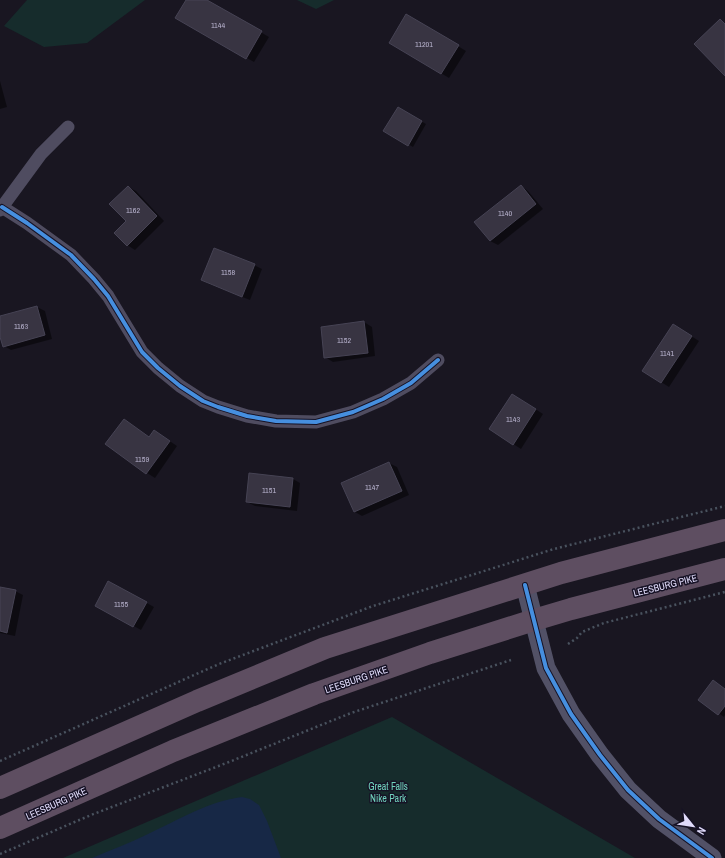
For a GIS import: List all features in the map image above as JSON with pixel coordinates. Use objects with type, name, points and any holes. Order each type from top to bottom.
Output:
[{"type":"highway","points":[[0,788],[197,701],[325,648],[561,573],[725,530]]},
{"type":"highway","name":"LEESBURG PIKE","points":[[0,828],[173,751],[314,694],[430,653],[534,620],[571,609],[725,570]]},
{"type":"street","points":[[68,127],[41,154],[1,208],[27,222],[71,255],[108,296],[142,352],[158,368],[180,386],[203,401],[218,408],[247,416],[276,421],[316,422],[353,412],[383,399],[411,383],[438,360]]},
{"type":"street","points":[[525,584],[546,668],[571,714],[600,755],[628,790],[659,819],[712,858]]},
{"type":"path","points":[[568,644],[577,638],[582,632],[604,623],[725,592]]},
{"type":"path","points":[[0,854],[91,815],[351,713],[511,660]]},
{"type":"green space","points":[[27,0],[145,0],[87,43],[44,47],[4,26]]},
{"type":"green space","points":[[297,0],[334,0],[316,9]]},
{"type":"green space","name":"Great Falls Nike Park","points":[[392,717],[635,858],[63,858]]},
{"type":"water","points":[[242,797],[250,799],[259,805],[267,821],[281,858],[92,858],[218,802]]},
{"type":"building","points":[[186,0],[207,0],[262,31],[246,59],[175,18]]},
{"type":"building","points":[[406,14],[459,45],[441,74],[389,43]]},
{"type":"building","points":[[720,19],[725,24],[725,76],[694,44]]},
{"type":"building","points":[[398,107],[422,121],[408,146],[383,131]]},
{"type":"building","points":[[521,185],[536,204],[490,241],[474,222]]},
{"type":"building","points":[[128,186],[157,216],[127,246],[114,233],[126,221],[109,204]]},
{"type":"building","points":[[214,248],[255,264],[242,297],[201,280]]},
{"type":"building","points":[[37,306],[45,335],[3,347],[0,337],[0,316]]},
{"type":"building","points":[[364,321],[368,353],[324,358],[321,327]]},
{"type":"building","points":[[673,324],[692,336],[661,383],[642,371]]},
{"type":"building","points":[[512,394],[536,409],[513,445],[489,429]]},
{"type":"building","points":[[124,419],[149,437],[154,430],[170,441],[146,474],[105,444]]},
{"type":"building","points":[[389,462],[402,491],[354,512],[341,483]]},
{"type":"building","points":[[249,473],[293,478],[290,507],[246,502]]},
{"type":"building","points":[[108,581],[147,602],[133,627],[95,606]]},
{"type":"building","points":[[0,587],[16,590],[7,633],[0,631]]},
{"type":"building","points":[[713,680],[725,689],[725,706],[718,715],[698,700]]},
{"type":"cycle path","points":[[2,207],[71,255],[108,296],[142,352],[158,368],[180,386],[203,401],[218,407],[247,416],[276,421],[316,422],[353,412],[383,399],[411,383],[438,360]]},
{"type":"cycle path","points":[[525,585],[546,668],[571,714],[600,755],[628,790],[659,819],[712,858]]}]
